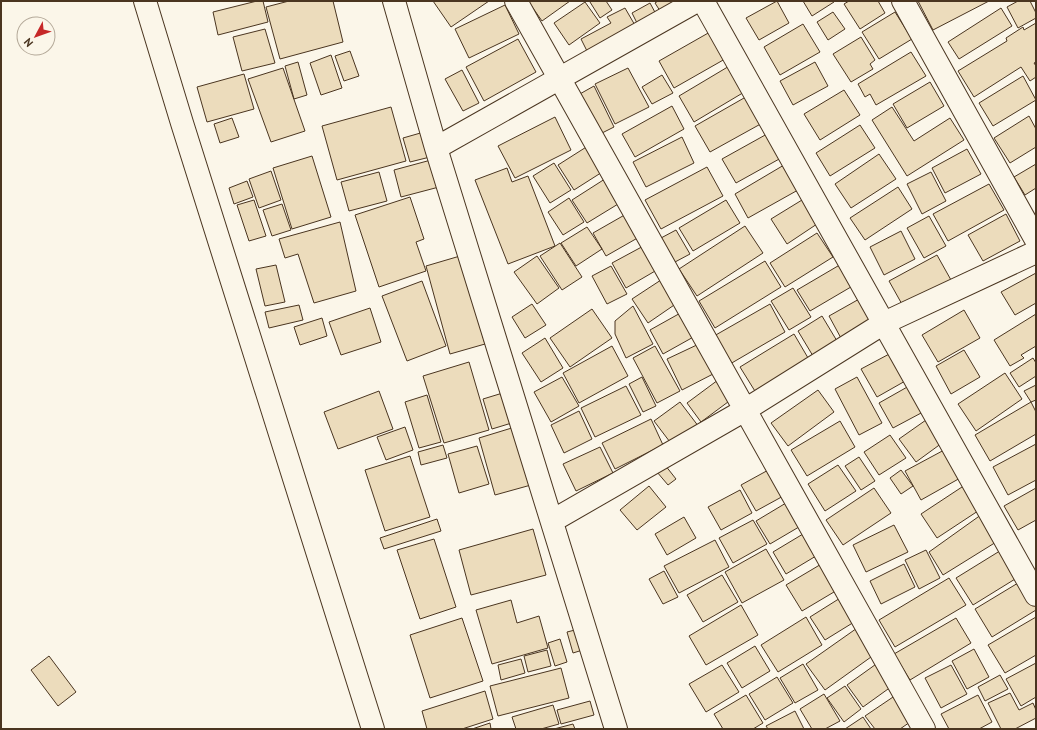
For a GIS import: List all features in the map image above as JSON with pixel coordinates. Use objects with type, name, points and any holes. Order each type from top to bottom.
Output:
[{"type":"street","points":[[146,1],[184,130],[373,729]]},
{"type":"street","points":[[394,1],[436,148],[616,729]]},
{"type":"street","points":[[516,1],[558,79],[924,729]]},
{"type":"street","points":[[436,148],[697,1]]},
{"type":"street","points":[[703,1],[1036,595]]},
{"type":"street","points":[[903,1],[1036,240]]},
{"type":"street","points":[[552,521],[745,410],[884,323],[1036,252]]},
{"type":"building","points":[[257,1],[263,1],[268,22],[218,35],[213,12]]},
{"type":"building","points":[[289,1],[333,1],[343,42],[280,59],[266,7]]},
{"type":"building","points":[[433,1],[489,1],[451,27]]},
{"type":"building","points":[[528,1],[570,1],[542,21]]},
{"type":"building","points":[[606,1],[612,10],[600,18],[590,2]]},
{"type":"building","points":[[658,1],[681,1],[662,14],[655,3]]},
{"type":"building","points":[[777,1],[789,23],[759,40],[746,18]]},
{"type":"building","points":[[803,1],[834,1],[834,2],[812,16]]},
{"type":"building","points":[[849,1],[878,1],[885,13],[860,29],[844,4]]},
{"type":"building","points":[[918,1],[989,1],[933,30]]},
{"type":"building","points":[[1018,1],[1030,1],[1036,13],[1036,18],[1018,28],[1007,7]]},
{"type":"building","points":[[585,2],[600,23],[569,45],[554,23]]},
{"type":"building","points":[[650,3],[657,16],[639,27],[632,13]]},
{"type":"building","points":[[505,5],[519,34],[469,58],[455,29]]},
{"type":"building","points":[[625,8],[636,27],[588,53],[581,39],[611,23],[607,17]]},
{"type":"building","points":[[1001,8],[1012,26],[959,59],[948,42]]},
{"type":"building","points":[[833,12],[845,29],[828,40],[817,22]]},
{"type":"building","points":[[895,12],[912,39],[879,59],[862,32]]},
{"type":"building","points":[[1036,23],[1036,62],[1034,63],[1036,66],[1036,77],[1030,81],[1021,67],[974,97],[958,71],[1007,41],[1006,38],[1023,27],[1024,30]]},
{"type":"building","points":[[803,24],[820,52],[780,75],[764,47]]},
{"type":"building","points":[[265,29],[275,63],[242,71],[233,37]]},
{"type":"building","points":[[710,32],[725,59],[674,88],[659,61]]},
{"type":"building","points":[[861,37],[875,60],[870,64],[873,69],[851,82],[833,54]]},
{"type":"building","points":[[518,39],[536,72],[484,101],[466,67]]},
{"type":"building","points":[[350,51],[359,76],[344,81],[335,56]]},
{"type":"building","points":[[911,52],[926,76],[876,105],[870,94],[865,97],[858,84]]},
{"type":"building","points":[[331,55],[342,88],[321,95],[310,63]]},
{"type":"building","points":[[298,62],[307,95],[294,99],[285,66]]},
{"type":"building","points":[[815,62],[828,86],[793,105],[780,81]]},
{"type":"building","points":[[731,65],[746,91],[694,122],[679,96]]},
{"type":"building","points":[[283,68],[305,131],[271,142],[248,79]]},
{"type":"building","points":[[628,68],[649,107],[615,124],[595,84]]},
{"type":"building","points":[[462,70],[479,103],[463,111],[445,79]]},
{"type":"building","points":[[244,74],[254,109],[207,122],[197,87]]},
{"type":"building","points":[[662,75],[673,93],[652,104],[642,87]]},
{"type":"building","points":[[1023,76],[1036,100],[993,126],[979,103]]},
{"type":"building","points":[[930,82],[944,106],[907,128],[893,104]]},
{"type":"building","points":[[594,86],[614,127],[598,135],[578,95]]},
{"type":"building","points":[[844,90],[860,115],[820,140],[804,114]]},
{"type":"building","points":[[751,94],[766,121],[710,152],[695,126]]},
{"type":"building","points":[[672,106],[684,129],[635,157],[622,134]]},
{"type":"building","points":[[391,107],[406,161],[337,180],[322,126]]},
{"type":"building","points":[[892,107],[914,141],[950,118],[964,140],[907,176],[872,120]]},
{"type":"building","points":[[1029,116],[1036,129],[1036,147],[1010,163],[994,138]]},
{"type":"building","points":[[555,117],[571,150],[515,178],[498,146]]},
{"type":"building","points":[[232,118],[239,137],[220,143],[214,124]]},
{"type":"building","points":[[860,125],[875,148],[830,176],[816,153]]},
{"type":"building","points":[[424,132],[430,157],[410,162],[403,138]]},
{"type":"building","points":[[767,134],[781,158],[736,183],[722,159]]},
{"type":"building","points":[[682,137],[694,163],[646,187],[633,162]]},
{"type":"building","points":[[591,144],[607,169],[574,190],[558,165]]},
{"type":"building","points":[[967,149],[981,174],[945,193],[932,168]]},
{"type":"building","points":[[879,154],[896,179],[851,208],[835,184]]},
{"type":"building","points":[[312,156],[331,217],[292,229],[273,168]]},
{"type":"building","points":[[431,160],[439,187],[401,197],[394,170]]},
{"type":"building","points":[[554,163],[571,190],[550,203],[533,176]]},
{"type":"building","points":[[1036,164],[1036,188],[1025,195],[1014,177]]},
{"type":"building","points":[[784,165],[798,190],[748,218],[735,194]]},
{"type":"building","points":[[707,167],[723,196],[661,229],[645,200]]},
{"type":"building","points":[[507,168],[512,182],[528,176],[555,246],[508,264],[475,180]]},
{"type":"building","points":[[271,171],[281,200],[259,208],[249,179]]},
{"type":"building","points":[[379,172],[387,201],[349,211],[341,182]]},
{"type":"building","points":[[931,172],[946,201],[922,214],[907,184]]},
{"type":"building","points":[[608,177],[623,201],[587,223],[572,200]]},
{"type":"building","points":[[247,181],[253,197],[234,204],[229,188]]},
{"type":"building","points":[[989,184],[1004,210],[948,241],[933,214]]},
{"type":"building","points":[[898,187],[912,209],[865,240],[850,218]]},
{"type":"building","points":[[410,197],[424,239],[416,242],[426,271],[379,287],[355,215]]},
{"type":"building","points":[[569,198],[584,222],[563,235],[548,212]]},
{"type":"building","points":[[254,200],[266,236],[249,241],[237,205]]},
{"type":"building","points":[[726,200],[740,223],[693,251],[679,228]]},
{"type":"building","points":[[802,200],[817,224],[787,244],[771,219]]},
{"type":"building","points":[[282,204],[291,230],[272,236],[263,210]]},
{"type":"building","points":[[628,213],[641,236],[606,256],[593,233]]},
{"type":"building","points":[[1006,214],[1020,241],[983,261],[968,235]]},
{"type":"building","points":[[929,216],[946,246],[924,258],[907,228]]},
{"type":"building","points":[[340,222],[356,291],[314,303],[298,254],[285,258],[279,239]]},
{"type":"building","points":[[745,226],[763,253],[697,296],[679,269]]},
{"type":"building","points":[[587,227],[602,249],[576,266],[561,243]]},
{"type":"building","points":[[676,230],[690,254],[675,262],[661,238]]},
{"type":"building","points":[[901,231],[915,259],[884,275],[870,247]]},
{"type":"building","points":[[817,233],[833,257],[785,287],[770,263]]},
{"type":"building","points":[[560,243],[582,277],[562,290],[540,256]]},
{"type":"building","points":[[649,243],[662,267],[626,288],[612,263]]},
{"type":"building","points":[[937,255],[951,280],[903,306],[889,281]]},
{"type":"building","points":[[460,256],[485,344],[450,354],[426,266]]},
{"type":"building","points":[[537,256],[559,288],[537,304],[514,272]]},
{"type":"building","points":[[765,261],[781,287],[715,328],[699,301]]},
{"type":"building","points":[[843,263],[856,284],[810,311],[797,290]]},
{"type":"building","points":[[276,265],[285,302],[265,306],[256,269]]},
{"type":"building","points":[[611,266],[627,294],[607,304],[592,276]]},
{"type":"building","points":[[1036,273],[1036,303],[1015,315],[1001,292]]},
{"type":"building","points":[[664,278],[680,301],[648,323],[632,299]]},
{"type":"building","points":[[422,281],[446,346],[407,361],[382,296]]},
{"type":"building","points":[[793,288],[811,317],[789,330],[771,301]]},
{"type":"building","points":[[861,298],[875,321],[842,340],[829,316]]},
{"type":"building","points":[[532,304],[546,325],[525,338],[512,317]]},
{"type":"building","points":[[770,304],[785,332],[730,364],[714,336]]},
{"type":"building","points":[[299,305],[303,320],[269,328],[265,312]]},
{"type":"building","points":[[633,306],[653,344],[626,358],[615,334],[615,321]]},
{"type":"building","points":[[370,308],[381,342],[341,355],[329,322]]},
{"type":"building","points":[[592,309],[612,338],[570,367],[550,338]]},
{"type":"building","points":[[964,310],[980,338],[938,362],[922,335]]},
{"type":"building","points":[[684,311],[697,335],[663,354],[650,330]]},
{"type":"building","points":[[1036,314],[1036,346],[1021,355],[1024,358],[1010,366],[994,340]]},
{"type":"building","points":[[822,316],[840,346],[816,361],[798,331]]},
{"type":"building","points":[[322,318],[327,336],[300,345],[294,327]]},
{"type":"building","points":[[794,334],[811,363],[758,396],[740,367]]},
{"type":"building","points":[[545,338],[563,368],[541,382],[522,353]]},
{"type":"building","points":[[701,343],[715,373],[682,390],[667,359]]},
{"type":"building","points":[[612,346],[628,376],[579,403],[563,373]]},
{"type":"building","points":[[655,346],[680,391],[657,403],[633,358]]},
{"type":"building","points":[[964,350],[980,377],[951,394],[936,366]]},
{"type":"building","points":[[893,352],[907,380],[877,397],[861,369]]},
{"type":"building","points":[[1033,358],[1036,363],[1036,376],[1019,387],[1010,373]]},
{"type":"building","points":[[469,362],[489,430],[444,443],[423,376]]},
{"type":"building","points":[[1005,373],[1022,399],[976,431],[958,404]]},
{"type":"building","points":[[562,377],[579,406],[551,422],[534,392]]},
{"type":"building","points":[[642,377],[656,406],[643,412],[629,384]]},
{"type":"building","points":[[857,377],[882,423],[859,435],[835,389]]},
{"type":"building","points":[[718,380],[732,399],[701,422],[687,403]]},
{"type":"building","points":[[1036,385],[1036,400],[1031,402],[1024,391]]},
{"type":"building","points":[[626,386],[641,415],[595,437],[581,408]]},
{"type":"building","points":[[909,386],[923,412],[893,428],[879,403]]},
{"type":"building","points":[[818,390],[834,412],[788,446],[771,423]]},
{"type":"building","points":[[379,391],[393,429],[338,449],[324,412]]},
{"type":"building","points":[[506,392],[515,422],[492,429],[483,399]]},
{"type":"building","points":[[427,395],[441,442],[419,448],[405,402]]},
{"type":"building","points":[[680,402],[699,427],[673,446],[654,421]]},
{"type":"building","points":[[1031,402],[1036,412],[1036,434],[990,461],[975,435]]},
{"type":"building","points":[[579,411],[592,439],[564,453],[551,425]]},
{"type":"building","points":[[651,419],[663,445],[615,469],[602,443]]},
{"type":"building","points":[[926,420],[942,443],[916,462],[899,439]]},
{"type":"building","points":[[840,421],[855,447],[807,476],[791,450]]},
{"type":"building","points":[[405,427],[413,450],[386,460],[377,437]]},
{"type":"building","points":[[515,427],[531,485],[495,495],[479,438]]},
{"type":"building","points":[[890,435],[906,458],[879,475],[864,452]]},
{"type":"building","points":[[1036,444],[1036,480],[1008,495],[993,467]]},
{"type":"building","points":[[443,445],[447,458],[421,465],[418,452]]},
{"type":"building","points":[[477,446],[489,484],[459,493],[448,454]]},
{"type":"building","points":[[600,447],[613,473],[576,491],[563,464]]},
{"type":"building","points":[[946,449],[962,477],[921,500],[905,471]]},
{"type":"building","points":[[410,456],[430,517],[385,531],[365,470]]},
{"type":"building","points":[[859,457],[875,481],[861,490],[845,466]]},
{"type":"building","points":[[665,465],[676,479],[668,485],[657,472]]},
{"type":"building","points":[[838,465],[856,491],[825,511],[808,484]]},
{"type":"building","points":[[772,468],[787,494],[756,511],[741,485]]},
{"type":"building","points":[[901,470],[913,486],[901,494],[890,478]]},
{"type":"building","points":[[965,485],[981,509],[937,538],[921,514]]},
{"type":"building","points":[[649,486],[666,507],[637,530],[620,510]]},
{"type":"building","points":[[874,488],[891,513],[843,545],[826,520]]},
{"type":"building","points":[[1036,488],[1036,520],[1018,530],[1004,506]]},
{"type":"building","points":[[740,490],[752,513],[721,530],[708,507]]},
{"type":"building","points":[[791,500],[804,524],[770,544],[756,521]]},
{"type":"building","points":[[985,512],[1001,539],[943,575],[929,552]]},
{"type":"building","points":[[684,517],[696,538],[667,555],[655,534]]},
{"type":"building","points":[[437,519],[441,531],[384,549],[380,538]]},
{"type":"building","points":[[753,520],[767,544],[733,563],[719,538]]},
{"type":"building","points":[[894,525],[908,552],[866,572],[853,545]]},
{"type":"building","points":[[533,529],[546,575],[471,595],[459,550]]},
{"type":"building","points":[[803,534],[816,556],[786,574],[773,552]]},
{"type":"building","points":[[434,539],[456,607],[420,619],[397,550]]},
{"type":"building","points":[[715,540],[729,567],[679,593],[664,566]]},
{"type":"building","points":[[766,549],[784,580],[742,603],[725,572]]},
{"type":"building","points":[[1003,549],[1020,576],[973,605],[956,578]]},
{"type":"building","points":[[926,550],[940,578],[919,589],[905,560]]},
{"type":"building","points":[[823,563],[839,589],[802,611],[786,585]]},
{"type":"building","points":[[904,564],[915,587],[881,604],[870,581]]},
{"type":"building","points":[[664,571],[678,597],[663,604],[649,579]]},
{"type":"building","points":[[722,575],[738,602],[703,622],[687,595]]},
{"type":"building","points":[[949,578],[966,605],[895,647],[879,620]]},
{"type":"building","points":[[1023,580],[1036,602],[1036,610],[992,637],[975,609]]},
{"type":"building","points":[[845,595],[859,619],[825,640],[810,617]]},
{"type":"building","points":[[511,600],[517,623],[539,616],[548,648],[492,664],[476,610]]},
{"type":"building","points":[[741,605],[758,635],[706,665],[689,636]]},
{"type":"building","points":[[806,617],[822,645],[778,672],[761,645]]},
{"type":"building","points":[[1036,617],[1036,655],[1005,673],[988,645]]},
{"type":"building","points":[[462,618],[483,681],[430,698],[410,635]]},
{"type":"building","points":[[956,618],[971,643],[910,680],[894,654]]},
{"type":"building","points":[[860,626],[878,652],[825,690],[806,664]]},
{"type":"building","points":[[583,628],[589,648],[573,653],[567,632]]},
{"type":"building","points":[[560,639],[567,662],[555,666],[548,643]]},
{"type":"building","points":[[755,646],[770,671],[742,688],[727,663]]},
{"type":"building","points":[[974,649],[989,677],[967,689],[952,661]]},
{"type":"building","points":[[547,650],[551,666],[528,672],[524,656]]},
{"type":"building","points":[[49,656],[76,692],[58,706],[31,670]]},
{"type":"building","points":[[521,659],[525,673],[501,680],[498,665]]},
{"type":"building","points":[[879,662],[895,684],[863,707],[847,685]]},
{"type":"building","points":[[1036,663],[1036,697],[1021,706],[1006,679]]},
{"type":"building","points":[[803,664],[818,690],[795,703],[780,678]]},
{"type":"building","points":[[722,665],[739,692],[706,712],[689,684]]},
{"type":"building","points":[[951,665],[967,694],[941,708],[925,678]]},
{"type":"building","points":[[561,668],[569,698],[498,716],[490,686]]},
{"type":"building","points":[[1000,675],[1008,689],[985,701],[978,687]]},
{"type":"building","points":[[777,677],[793,703],[765,720],[749,694]]},
{"type":"building","points":[[845,686],[861,709],[844,722],[827,698]]},
{"type":"building","points":[[485,691],[493,719],[462,729],[427,729],[422,711]]},
{"type":"building","points":[[1010,693],[1019,710],[1033,703],[1036,710],[1036,718],[1015,729],[1001,729],[988,703]]},
{"type":"building","points":[[824,694],[840,721],[825,729],[812,729],[800,709]]},
{"type":"building","points":[[746,695],[763,723],[753,729],[723,729],[714,714]]},
{"type":"building","points":[[896,695],[913,720],[900,729],[875,729],[865,716]]},
{"type":"building","points":[[978,695],[992,722],[979,729],[949,729],[941,714]]},
{"type":"building","points":[[590,701],[594,715],[561,724],[557,710]]},
{"type":"building","points":[[553,705],[559,724],[541,729],[516,729],[512,717]]},
{"type":"building","points":[[795,711],[804,729],[768,729],[766,726]]},
{"type":"building","points":[[863,717],[871,729],[845,729]]},
{"type":"building","points":[[490,723],[491,729],[472,729]]},
{"type":"building","points":[[573,724],[575,729],[554,729]]}]
